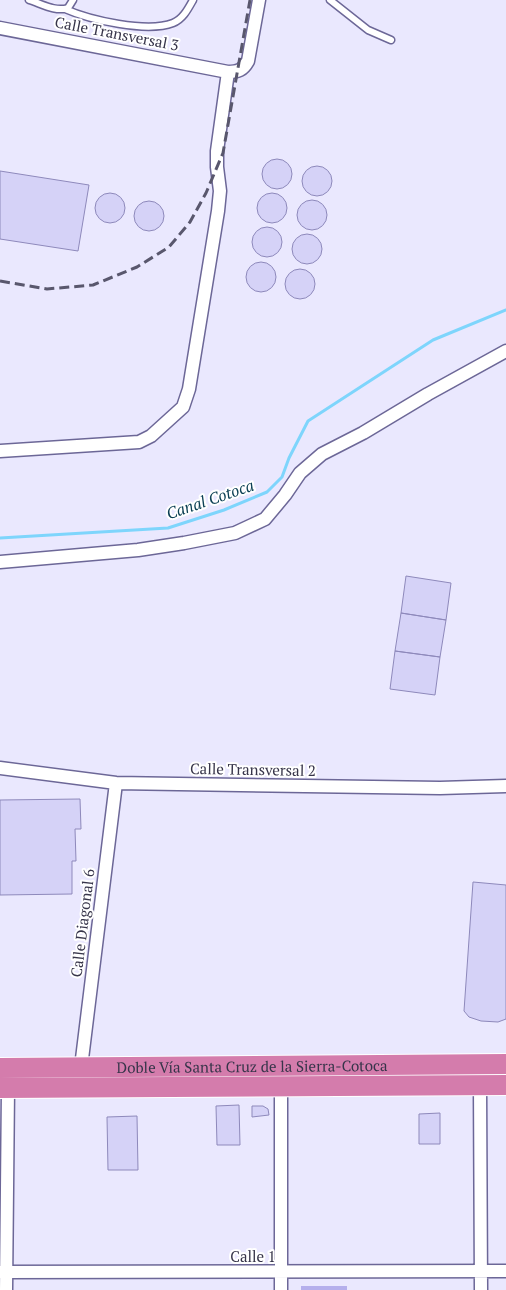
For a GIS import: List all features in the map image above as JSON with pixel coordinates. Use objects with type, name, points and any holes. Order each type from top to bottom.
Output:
[{"type":"highway","name":"Doble Vía Santa Cruz de la Sierra-Cotoca","points":[[0,1068],[506,1064]]},
{"type":"highway","name":"Doble Vía Santa Cruz de la Sierra-Cotoca","points":[[4,1088],[506,1085]]},
{"type":"street","points":[[0,451],[139,442],[151,436],[183,407],[189,389],[218,211],[220,191],[217,151],[228,72],[237,72],[244,68],[248,61],[259,0]]},
{"type":"street","name":"Calle Transversal 3","points":[[0,28],[228,72]]},
{"type":"street","points":[[0,562],[138,550],[235,533],[265,519],[300,473],[322,454],[363,433],[506,351]]},
{"type":"street","name":"Calle Transversal 2","points":[[0,768],[116,783],[440,788],[506,786]]},
{"type":"street","name":"Calle Diagonal 6","points":[[81,1067],[116,783]]},
{"type":"street","points":[[480,1085],[481,1290]]},
{"type":"street","points":[[281,1086],[281,1290]]},
{"type":"street","points":[[4,1088],[3,1272],[6,1290]]},
{"type":"street","name":"Calle 1","points":[[3,1272],[506,1271]]},
{"type":"lane","points":[[29,0],[55,9],[65,9],[127,25],[144,27],[161,26],[174,22],[184,15],[193,0]]},
{"type":"lane","points":[[65,9],[68,8],[73,0]]},
{"type":"lane","points":[[330,0],[368,30],[391,40]]},
{"type":"shaded area","points":[[301,1286],[347,1286],[347,1290],[301,1290]]},
{"type":"building","points":[[277,159],[283,160],[291,168],[291,180],[283,188],[277,189],[271,188],[263,180],[262,174],[263,168],[271,160]]},
{"type":"building","points":[[317,166],[323,167],[331,175],[331,187],[323,195],[317,196],[311,195],[303,187],[302,181],[303,175],[311,167]]},
{"type":"building","points":[[0,171],[89,185],[78,251],[0,239]]},
{"type":"building","points":[[110,193],[116,194],[124,202],[124,214],[116,222],[110,223],[104,222],[96,214],[95,208],[96,202],[104,194]]},
{"type":"building","points":[[272,193],[278,194],[286,202],[286,214],[278,222],[272,223],[266,222],[258,214],[257,208],[258,202],[266,194]]},
{"type":"building","points":[[312,200],[318,201],[326,209],[326,221],[318,229],[312,230],[306,229],[298,221],[297,215],[298,209],[306,201]]},
{"type":"building","points":[[149,201],[155,202],[163,210],[163,222],[155,230],[149,231],[143,230],[135,222],[134,216],[135,210],[143,202]]},
{"type":"building","points":[[267,227],[273,228],[281,236],[281,248],[273,256],[267,257],[261,256],[253,248],[252,242],[253,236],[261,228]]},
{"type":"building","points":[[307,234],[313,235],[321,243],[321,255],[313,263],[307,264],[301,263],[293,255],[292,249],[293,243],[301,235]]},
{"type":"building","points":[[261,262],[267,263],[275,271],[275,283],[267,291],[261,292],[255,291],[247,283],[246,277],[247,271],[255,263]]},
{"type":"building","points":[[300,269],[306,270],[314,278],[314,290],[306,298],[300,299],[294,298],[286,290],[285,284],[286,278],[294,270]]},
{"type":"building","points":[[406,576],[451,583],[446,620],[401,613]]},
{"type":"building","points":[[401,613],[446,620],[440,657],[395,651]]},
{"type":"building","points":[[395,651],[440,657],[435,695],[390,689]]},
{"type":"building","points":[[80,799],[81,829],[75,829],[76,861],[72,861],[72,894],[0,895],[0,800]]},
{"type":"building","points":[[473,882],[506,885],[506,1019],[498,1022],[481,1021],[469,1017],[464,1011]]},
{"type":"building","points":[[239,1105],[240,1145],[217,1145],[216,1106]]},
{"type":"building","points":[[252,1106],[263,1106],[268,1109],[269,1115],[252,1117]]},
{"type":"building","points":[[440,1113],[440,1144],[419,1144],[419,1114]]},
{"type":"building","points":[[137,1116],[138,1170],[108,1170],[107,1117]]},
{"type":"waterway","name":"Canal Cotoca","points":[[0,538],[168,528],[224,510],[267,492],[282,477],[289,458],[308,421],[433,340],[506,310]]},
{"type":"railway","points":[[0,281],[47,289],[93,285],[137,267],[169,247],[190,222],[206,193],[223,153],[250,0]]}]
